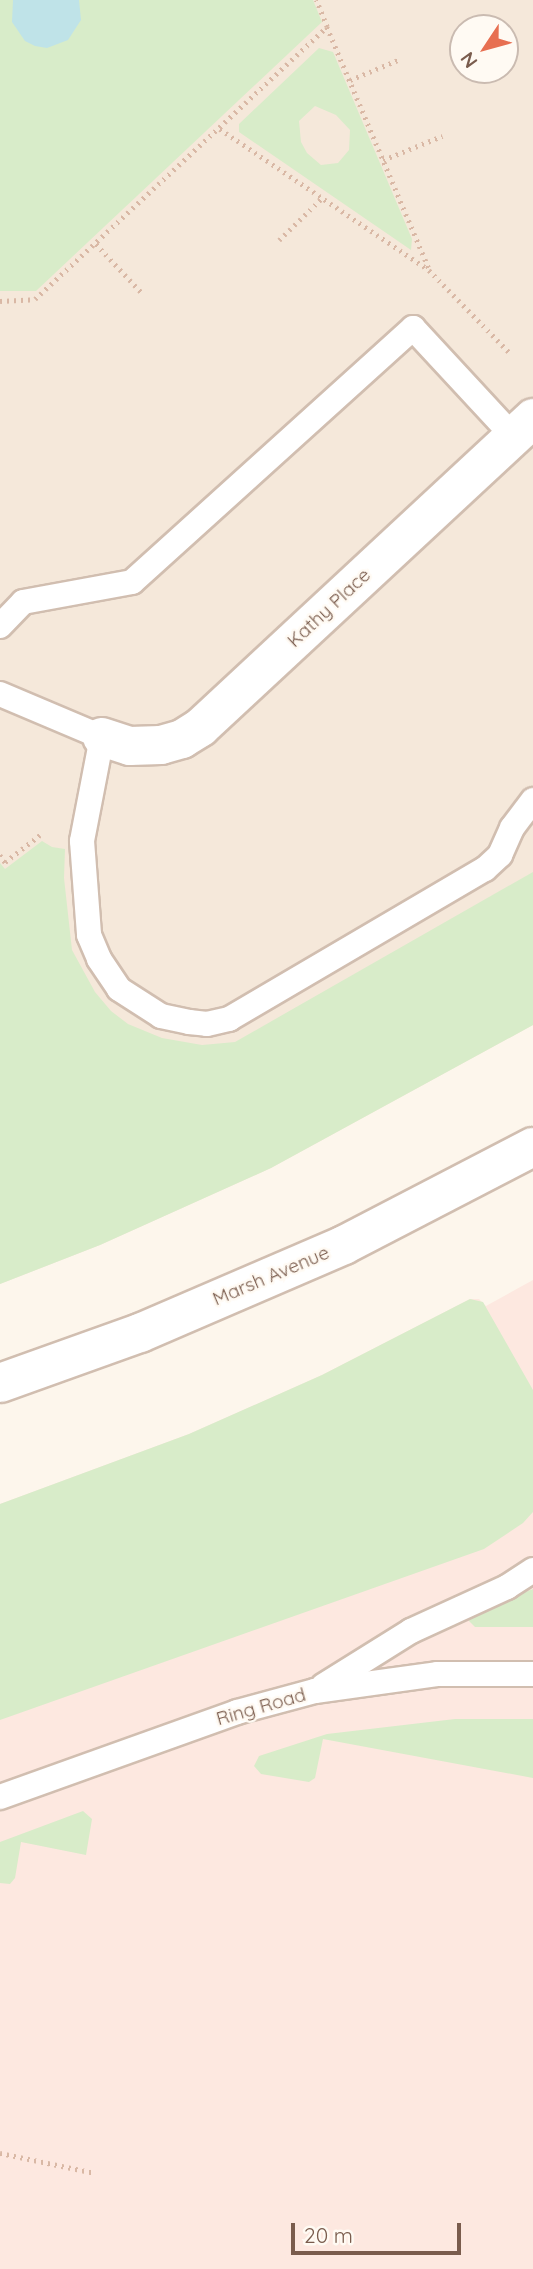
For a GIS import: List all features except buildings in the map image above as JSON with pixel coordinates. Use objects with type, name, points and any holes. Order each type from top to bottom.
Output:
[{"type":"street","name":"Kathy Place","points":[[102,737],[130,746],[161,745],[182,739],[201,727],[523,427]]},
{"type":"street","name":"Marsh Avenue","points":[[0,1383],[140,1333],[344,1245],[533,1149]]},
{"type":"lane","points":[[0,626],[23,602],[132,582],[413,328],[523,427]]},
{"type":"lane","points":[[0,694],[102,737],[82,841],[89,934],[99,959],[119,989],[161,1016],[189,1022],[207,1024],[229,1019],[485,869],[500,855],[512,828],[533,800]]},
{"type":"lane","points":[[315,1691],[411,1632],[507,1587],[533,1570]]},
{"type":"lane","name":"Ring Road","points":[[0,1797],[237,1712],[315,1691],[437,1674],[533,1674]]},
{"type":"path","points":[[316,0],[429,270]]},
{"type":"path","points":[[0,302],[34,299],[327,27]]},
{"type":"path","points":[[350,80],[398,60]]},
{"type":"path","points":[[220,129],[429,270],[511,354]]},
{"type":"path","points":[[383,160],[442,136]]},
{"type":"path","points":[[279,240],[322,198]]},
{"type":"path","points":[[96,244],[141,292]]},
{"type":"path","points":[[0,855],[5,862],[46,830]]},
{"type":"path","points":[[0,2153],[95,2173]]},
{"type":"shaded area","points":[[0,0],[533,0],[533,1025],[271,1168],[100,1245],[0,1284]]},
{"type":"shaded area","points":[[533,1280],[533,2269],[0,2269],[0,1504],[189,1434],[322,1375],[470,1299],[479,1299],[486,1306]]},
{"type":"green space","points":[[0,0],[313,0],[322,22],[36,291],[0,291]]},
{"type":"green space","points":[[319,48],[333,52],[412,239],[411,250],[239,132],[239,124]],"holes":[[[315,106],[336,115],[350,130],[349,150],[338,163],[321,165],[307,153],[301,142],[299,121]]]},
{"type":"green space","points":[[42,841],[52,847],[65,849],[64,878],[72,950],[95,992],[111,1011],[128,1024],[162,1038],[202,1045],[235,1042],[533,872],[533,1025],[271,1168],[100,1245],[0,1284],[0,863],[5,869]]},
{"type":"green space","points":[[470,1299],[483,1302],[533,1390],[533,1512],[523,1523],[484,1549],[0,1720],[0,1504],[189,1434],[322,1375]]},
{"type":"green space","points":[[533,1589],[533,1627],[475,1627],[469,1621],[472,1613]]},
{"type":"green space","points":[[455,1719],[533,1719],[533,1778],[323,1739],[315,1778],[309,1782],[261,1774],[254,1766],[259,1756],[327,1734]]},
{"type":"green space","points":[[83,1811],[92,1819],[86,1855],[21,1842],[15,1878],[10,1884],[0,1883],[0,1842]]},
{"type":"water","points":[[13,0],[79,0],[81,20],[68,40],[47,48],[35,46],[25,41],[12,22]]}]
